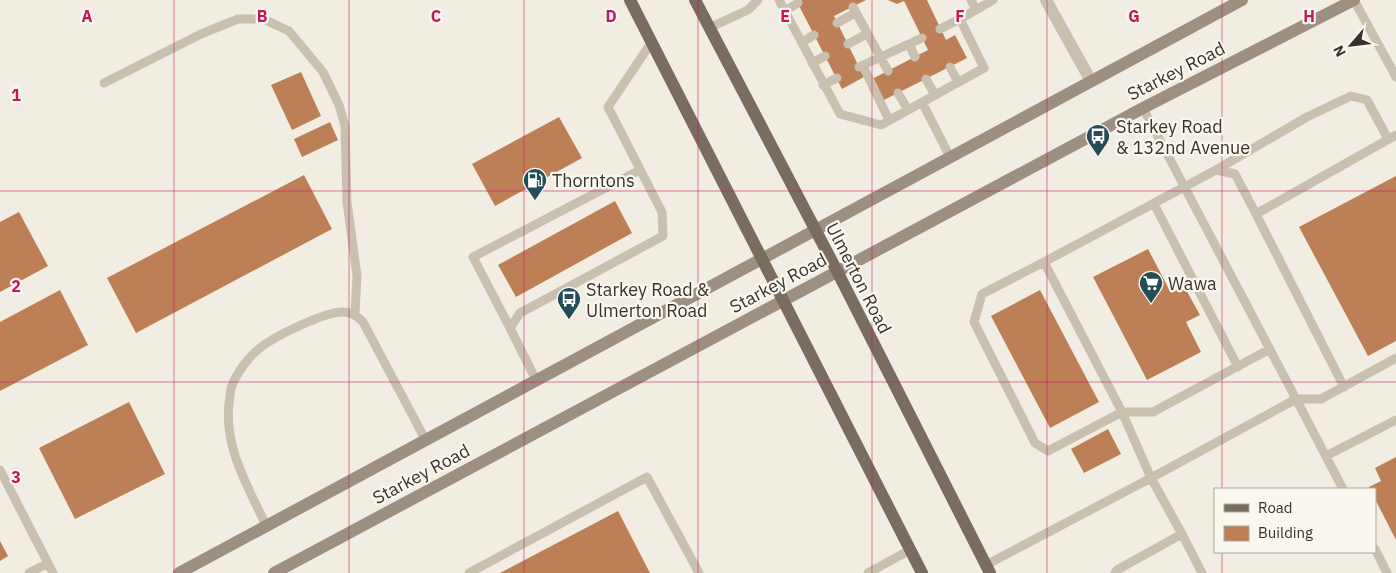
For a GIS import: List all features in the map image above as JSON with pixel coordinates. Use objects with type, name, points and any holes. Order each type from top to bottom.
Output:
[{"type":"main road","points":[[630,0],[922,573]]},
{"type":"main road","name":"Ulmerton Road","points":[[694,0],[837,271],[988,569]]},
{"type":"main road","name":"Starkey Road","points":[[179,573],[1242,0]]},
{"type":"main road","name":"Starkey Road","points":[[274,573],[1143,108],[1354,0]]},
{"type":"street","points":[[1046,0],[1091,81]]},
{"type":"lane","points":[[709,28],[748,10],[758,0]]},
{"type":"lane","points":[[779,0],[840,114],[881,124],[984,68],[960,19]]},
{"type":"lane","points":[[971,0],[976,10]]},
{"type":"lane","points":[[940,29],[993,0]]},
{"type":"lane","points":[[1354,0],[1396,77]]},
{"type":"lane","points":[[785,10],[798,3]]},
{"type":"lane","points":[[837,23],[854,10],[888,71]]},
{"type":"lane","points":[[104,83],[201,34],[238,19],[264,19],[288,31],[323,72],[339,105],[345,126],[347,202],[356,276],[356,314]]},
{"type":"lane","points":[[802,42],[814,34]]},
{"type":"lane","points":[[848,44],[867,34]]},
{"type":"lane","points":[[889,120],[861,66],[922,38]]},
{"type":"lane","points":[[510,328],[520,313],[663,236],[662,212],[608,107],[651,43]]},
{"type":"lane","points":[[909,44],[915,57]]},
{"type":"lane","points":[[812,63],[825,56]]},
{"type":"lane","points":[[950,67],[958,82]]},
{"type":"lane","points":[[823,84],[837,78]]},
{"type":"lane","points":[[926,79],[935,95]]},
{"type":"lane","points":[[898,93],[908,110]]},
{"type":"lane","points":[[1256,214],[1392,137],[1367,100],[1351,96],[1307,117],[1154,204],[982,294],[974,322],[1035,443],[1048,451],[1122,412],[1153,412],[1270,349]]},
{"type":"lane","points":[[922,102],[950,157]]},
{"type":"lane","points":[[1143,108],[1343,488]]},
{"type":"lane","points":[[536,380],[473,257],[640,170]]},
{"type":"lane","points":[[1216,170],[1234,174],[1344,387]]},
{"type":"lane","points":[[1154,204],[1238,367]]},
{"type":"lane","points":[[1044,262],[1122,412],[1151,478],[1202,573]]},
{"type":"lane","points":[[266,526],[235,458],[227,420],[231,389],[243,368],[260,348],[284,334],[326,315],[344,312],[356,314],[363,322],[425,439]]},
{"type":"lane","points":[[988,569],[1296,399],[1321,399],[1396,358]]},
{"type":"lane","points":[[1326,456],[1396,420]]},
{"type":"lane","points":[[1,476],[53,573]]},
{"type":"lane","points":[[469,573],[647,477],[699,573]]},
{"type":"lane","points":[[1115,573],[1117,570],[1182,534]]},
{"type":"lane","points":[[868,573],[910,550]]},
{"type":"lane","points":[[1376,551],[1387,573]]},
{"type":"lane","points":[[29,573],[48,563]]},
{"type":"building","points":[[796,0],[866,0],[834,16],[864,77],[842,89]]},
{"type":"building","points":[[888,0],[927,0],[946,40],[955,35],[967,58],[882,101],[872,79],[928,50],[904,1],[897,4]]},
{"type":"building","points":[[301,72],[321,116],[292,130],[271,85]]},
{"type":"building","points":[[559,117],[582,158],[495,206],[472,164]]},
{"type":"building","points":[[330,122],[338,140],[302,157],[294,139]]},
{"type":"building","points":[[304,175],[332,229],[136,333],[107,278]]},
{"type":"building","points":[[1396,176],[1396,341],[1368,356],[1299,227]]},
{"type":"building","points":[[615,201],[632,233],[516,297],[498,265]]},
{"type":"building","points":[[19,212],[48,266],[0,292],[0,222]]},
{"type":"building","name":"Wawa","points":[[1148,249],[1171,293],[1184,286],[1200,315],[1186,322],[1201,352],[1147,380],[1093,277]]},
{"type":"building","points":[[60,290],[88,345],[0,391],[0,322]]},
{"type":"building","points":[[1040,290],[1099,402],[1050,428],[991,316]]},
{"type":"building","points":[[129,402],[165,474],[75,519],[39,448]]},
{"type":"building","points":[[1108,429],[1121,454],[1084,473],[1071,449]]},
{"type":"building","points":[[1396,457],[1396,540],[1376,501],[1376,488],[1369,487],[1381,481],[1375,468]]},
{"type":"building","points":[[618,511],[650,573],[500,573]]},
{"type":"building","points":[[0,541],[8,556],[0,561]]},
{"type":"place","name":"Starkey Road & 132nd Avenue","points":[[1098,157]]},
{"type":"place","name":"Thorntons","points":[[535,201]]},
{"type":"place","name":"Wawa","points":[[1151,304]]},
{"type":"place","name":"Starkey Road & Ulmerton Road","points":[[569,320]]}]
